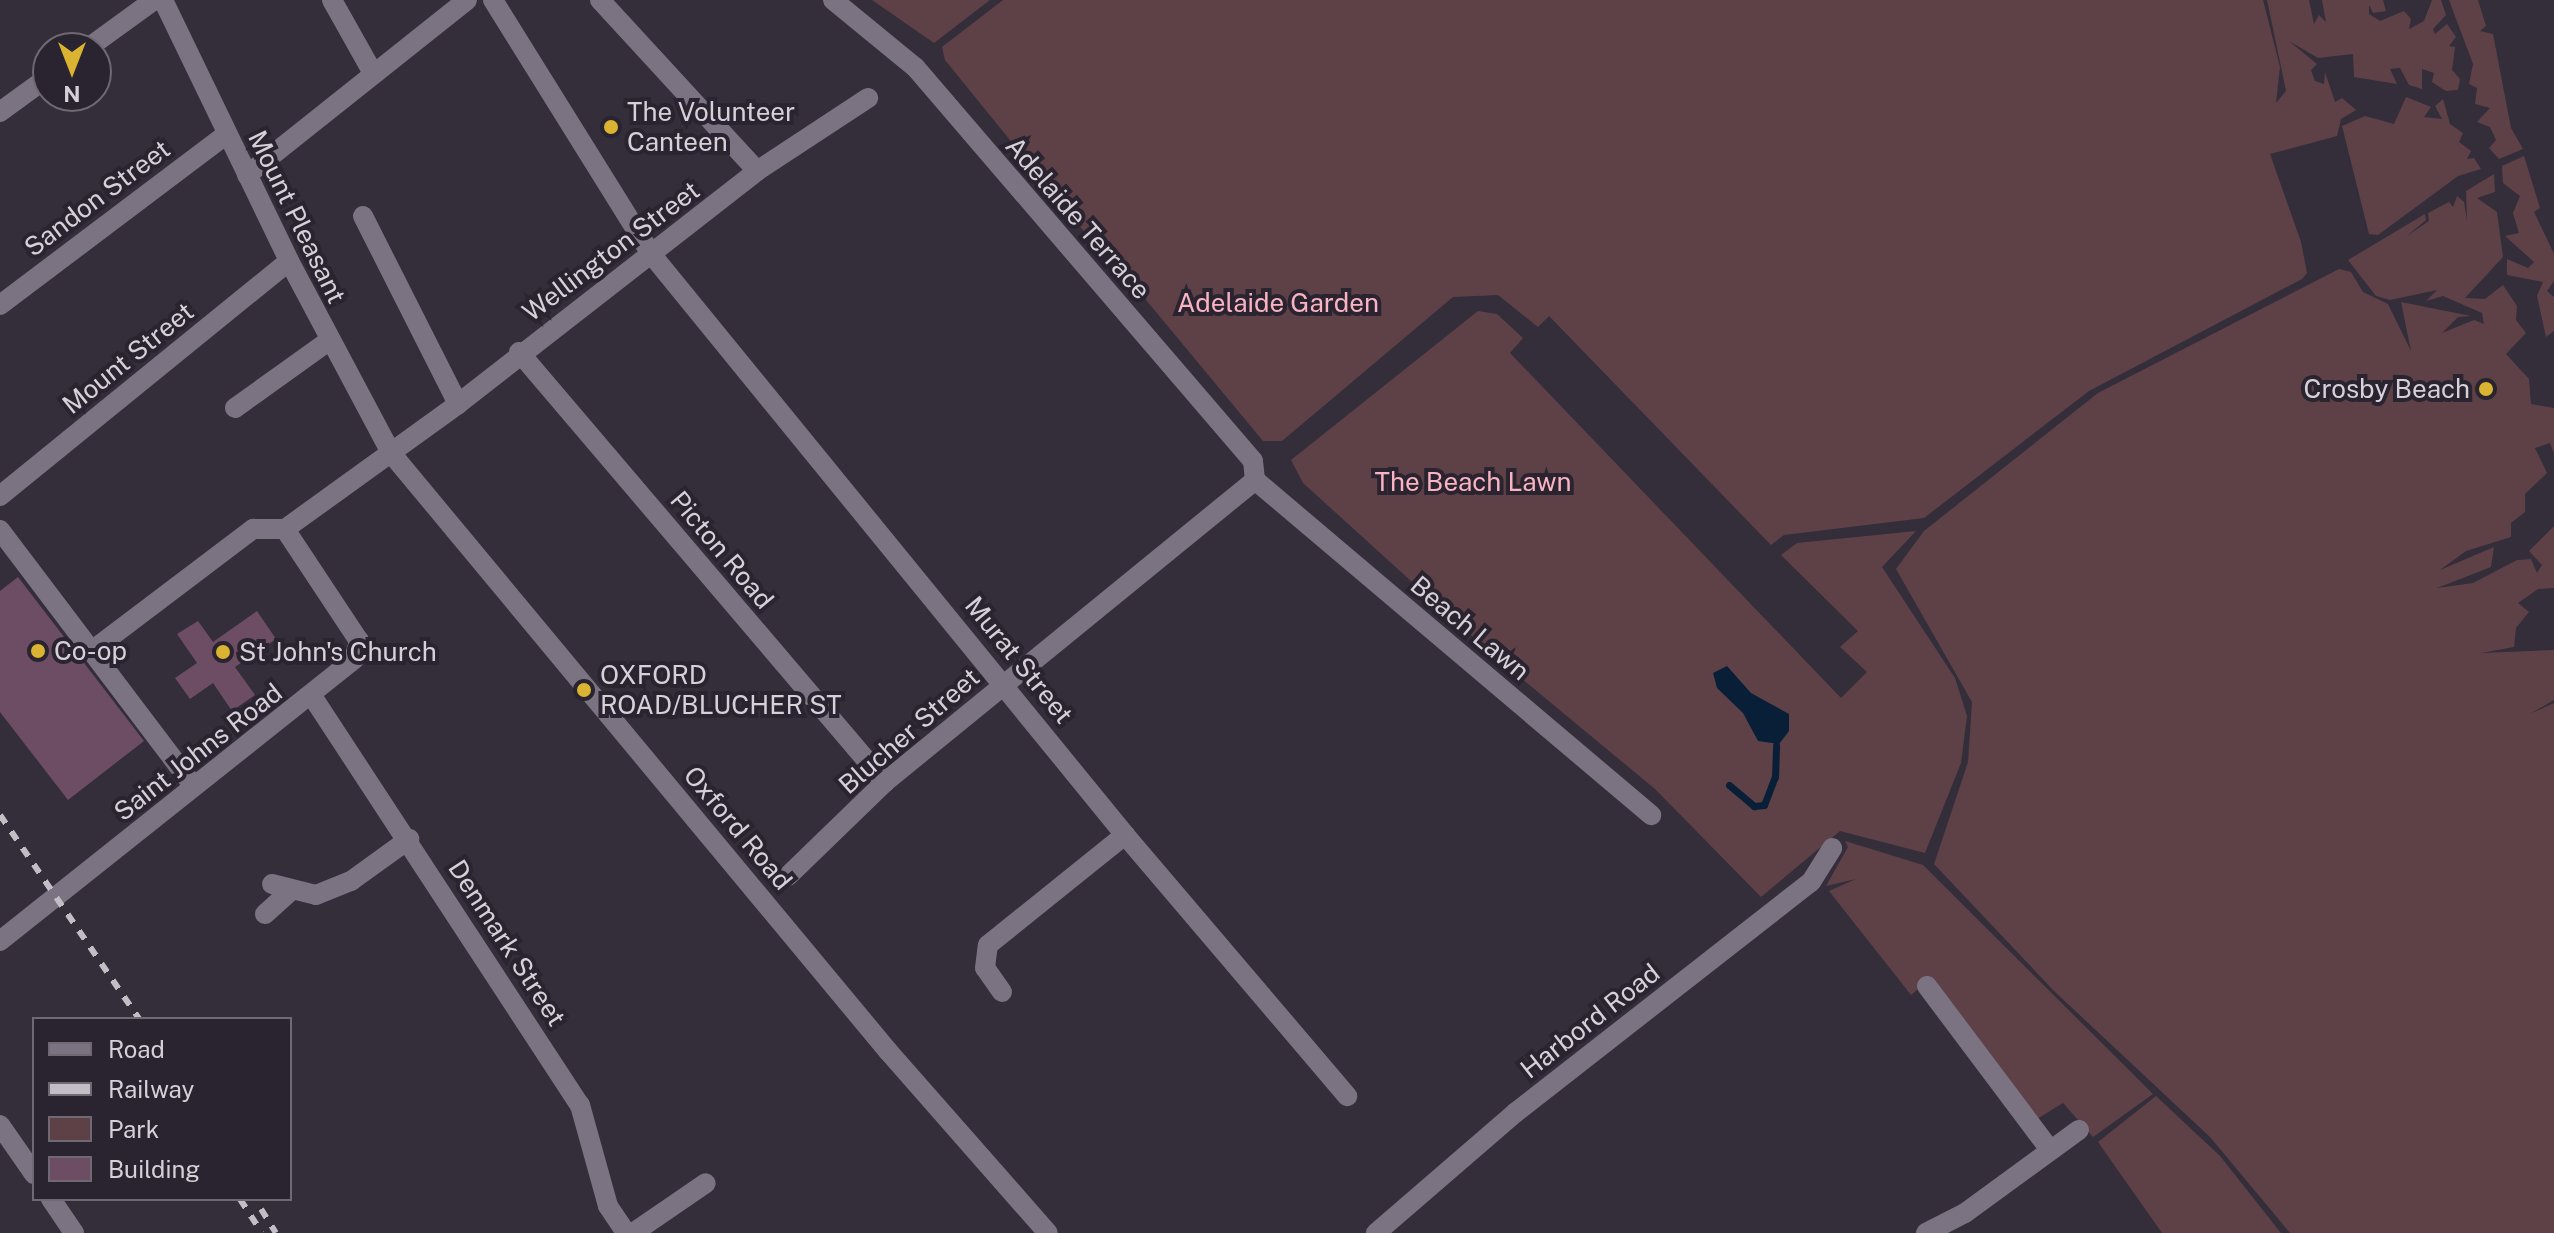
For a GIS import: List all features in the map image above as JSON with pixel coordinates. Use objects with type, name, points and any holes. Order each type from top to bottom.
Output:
[{"type":"street","points":[[110,32],[154,0]]},
{"type":"street","name":"Mount Pleasant","points":[[163,0],[289,261],[391,453]]},
{"type":"street","points":[[332,0],[373,73]]},
{"type":"street","points":[[247,175],[467,0]]},
{"type":"street","name":"Murat Street","points":[[493,0],[652,255],[1004,682],[1125,835],[1347,1096]]},
{"type":"street","points":[[600,0],[757,171]]},
{"type":"street","name":"Adelaide Terrace","points":[[833,0],[915,67],[1253,461],[1255,480]]},
{"type":"street","points":[[0,112],[32,89]]},
{"type":"street","name":"Wellington Street","points":[[391,453],[458,404],[519,352],[652,255],[757,171],[868,98]]},
{"type":"street","name":"Sandon Street","points":[[0,305],[227,134]]},
{"type":"street","points":[[363,216],[458,404]]},
{"type":"street","name":"Mount Street","points":[[0,496],[289,261]]},
{"type":"street","points":[[235,408],[330,340]]},
{"type":"street","name":"Picton Road","points":[[519,352],[885,782]]},
{"type":"street","points":[[93,650],[253,529],[285,529],[391,453]]},
{"type":"street","name":"Oxford Road","points":[[391,453],[888,1051],[1048,1233]]},
{"type":"street","name":"Blucher Street","points":[[788,876],[885,782],[1255,480]]},
{"type":"street","name":"Beach Lawn","points":[[1255,480],[1651,815]]},
{"type":"street","name":"Saint Johns Road","points":[[0,941],[193,785],[312,696],[354,659],[359,641],[285,529]]},
{"type":"street","points":[[0,530],[193,785]]},
{"type":"street","name":"Denmark Street","points":[[312,696],[409,839],[580,1105],[608,1206],[626,1233]]},
{"type":"street","points":[[1002,992],[985,968],[988,945],[1058,903],[1125,835]]},
{"type":"street","points":[[265,914],[280,888],[316,895],[351,881],[409,839]]},
{"type":"street","name":"Harbord Road","points":[[1376,1233],[1515,1113],[1811,882],[1832,848]]},
{"type":"street","points":[[1927,986],[2050,1150]]},
{"type":"street","points":[[0,1125],[32,1171]]},
{"type":"street","points":[[1926,1233],[1965,1213],[2079,1130]]},
{"type":"street","points":[[633,1233],[706,1183]]},
{"type":"street","points":[[52,1201],[74,1233]]},
{"type":"green space","points":[[872,0],[990,0],[934,43]]},
{"type":"green space","name":"Adelaide Garden","points":[[1003,0],[2263,0],[2280,67],[2276,103],[2286,91],[2267,0],[2309,0],[2314,24],[2319,15],[2326,22],[2322,0],[2383,0],[2386,11],[2373,13],[2369,5],[2369,14],[2380,21],[2404,11],[2411,19],[2409,29],[2424,21],[2432,0],[2441,0],[2446,15],[2433,29],[2435,34],[2447,24],[2456,37],[2449,46],[2455,47],[2452,70],[2460,79],[2458,90],[2446,91],[2432,82],[2434,73],[2422,69],[2422,89],[2409,85],[2400,68],[2390,69],[2397,84],[2354,77],[2353,54],[2318,58],[2289,41],[2317,64],[2311,70],[2315,81],[2324,84],[2325,72],[2335,102],[2342,98],[2356,110],[2341,119],[2337,136],[2270,154],[2301,242],[2307,273],[2302,279],[2089,391],[1924,518],[1784,535],[1771,545],[1549,316],[1538,327],[1498,295],[1453,297],[1282,441],[1263,441],[1117,265],[1115,250],[1106,240],[1090,239],[945,60],[942,47]]},
{"type":"green space","points":[[2449,0],[2478,0],[2486,26],[2480,31],[2493,34],[2511,128],[2523,149],[2499,159],[2489,148],[2496,140],[2490,127],[2477,122],[2490,108],[2475,104],[2477,88],[2469,84],[2473,64]]},
{"type":"green space","points":[[2406,97],[2431,107],[2424,117],[2442,119],[2435,106],[2443,99],[2450,124],[2463,133],[2459,142],[2471,151],[2467,159],[2474,158],[2481,169],[2458,176],[2378,235],[2369,234],[2342,126],[2365,116],[2394,124]]},
{"type":"green space","points":[[2524,156],[2540,208],[2534,212],[2554,254],[2554,281],[2547,291],[2554,297],[2554,331],[2546,337],[2537,296],[2543,282],[2507,275],[2507,259],[2528,268],[2534,262],[2505,236],[2519,233],[2513,213],[2520,196],[2503,183],[2502,166]]},
{"type":"green space","points":[[2494,174],[2495,192],[2477,198],[2497,212],[2503,257],[2465,298],[2485,299],[2503,285],[2517,306],[2516,320],[2526,333],[2506,354],[2529,379],[2531,404],[2554,408],[2554,454],[2550,443],[2535,448],[2547,473],[2525,494],[2525,512],[2511,523],[2511,537],[2466,551],[2440,570],[2494,547],[2491,567],[2437,588],[2473,583],[2517,560],[2531,559],[2537,573],[2542,565],[2529,551],[2554,526],[2554,588],[2538,589],[2518,603],[2529,612],[2516,628],[2514,647],[2481,653],[2554,650],[2554,700],[2530,714],[2554,703],[2554,1233],[2290,1233],[2210,1137],[2054,991],[1934,864],[1968,762],[1972,702],[1896,569],[1924,531],[2098,393],[2339,269],[2351,272],[2363,292],[2388,304],[2411,351],[2401,302],[2471,316],[2458,317],[2442,333],[2474,320],[2484,324],[2482,313],[2443,296],[2426,301],[2437,290],[2390,300],[2376,296],[2348,260],[2425,214],[2426,220],[2407,236],[2429,221],[2428,213],[2449,202],[2453,207],[2457,196],[2464,202],[2467,221],[2466,191]]},
{"type":"green space","name":"The Beach Lawn","points":[[1478,311],[1497,314],[1523,338],[1510,353],[1841,698],[1867,672],[1840,647],[1858,631],[1781,555],[1797,543],[1916,531],[1882,567],[1955,678],[1967,716],[1961,763],[1925,853],[1840,831],[1761,897],[1655,789],[1486,649],[1303,483],[1291,460]]},
{"type":"green space","points":[[1845,841],[1923,865],[2153,1094],[2093,1137],[2063,1103],[2037,1119],[1930,979],[1911,995],[1829,891],[1856,879],[1826,886],[1848,847]]},
{"type":"green space","points":[[2156,1096],[2220,1156],[2281,1233],[2162,1233],[2098,1142]]},
{"type":"water","points":[[1727,666],[1751,693],[1789,714],[1789,731],[1779,744],[1758,741],[1743,713],[1717,688],[1713,673]]},
{"type":"building","name":"Co-op","points":[[18,577],[144,741],[68,800],[0,712],[0,591]]},
{"type":"building","name":"St John's Church","points":[[257,611],[276,639],[235,667],[255,695],[232,711],[213,683],[190,699],[175,678],[197,663],[177,634],[198,621],[213,642]]},
{"type":"waterway","points":[[1729,785],[1754,806],[1764,805],[1775,777],[1776,745]]},
{"type":"railway","points":[[0,815],[138,1017]]},
{"type":"railway","points":[[241,1201],[262,1233]]},
{"type":"railway","points":[[261,1209],[276,1233]]},
{"type":"place","name":"The Volunteer Canteen","points":[[611,127]]},
{"type":"place","name":"Crosby Beach","points":[[2486,389]]},
{"type":"place","name":"Co-op","points":[[38,651]]},
{"type":"place","name":"St John's Church","points":[[223,652]]},
{"type":"place","name":"OXFORD ROAD/BLUCHER ST","points":[[584,690]]}]
